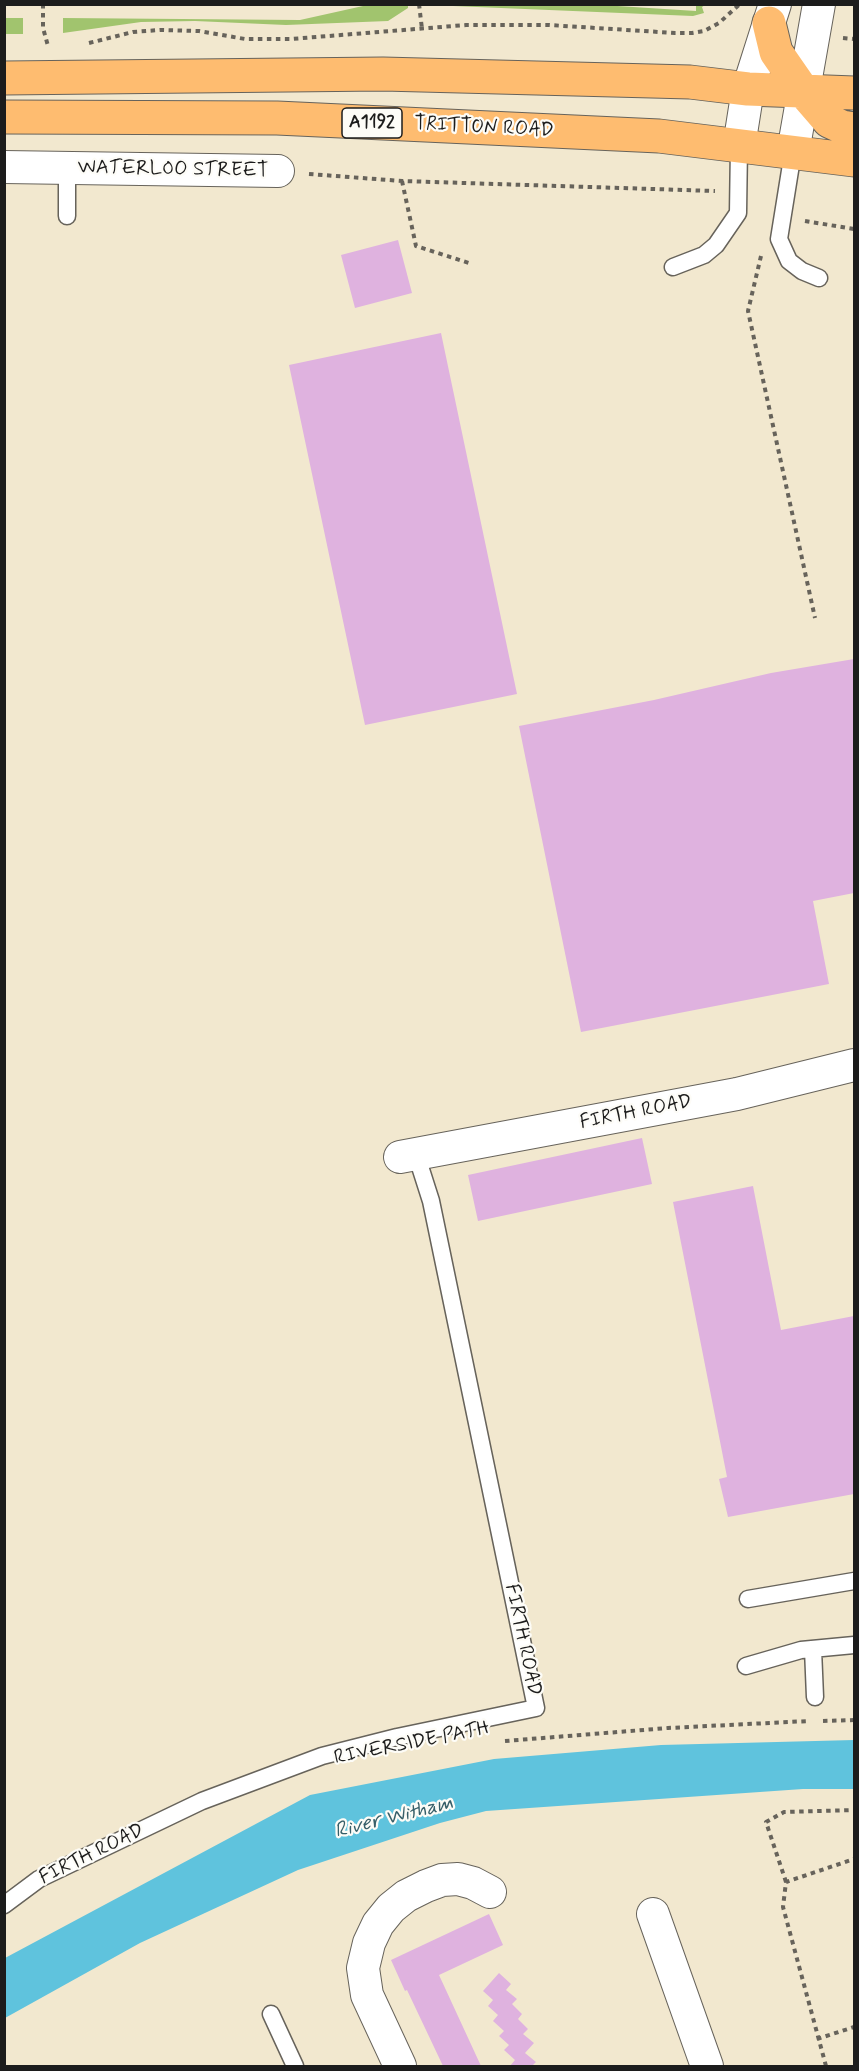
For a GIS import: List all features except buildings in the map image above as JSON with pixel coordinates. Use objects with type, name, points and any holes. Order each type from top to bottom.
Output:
[{"type":"main road","points":[[772,14],[776,52],[803,91],[829,121],[842,127],[855,129]]},
{"type":"main road","points":[[4,78],[383,74],[690,82],[748,89],[855,93]]},
{"type":"main road","name":"TRITTON ROAD","points":[[4,117],[277,118],[659,136],[855,160]]},
{"type":"street","points":[[793,152],[819,4]]},
{"type":"street","points":[[739,146],[748,89],[772,14]]},
{"type":"street","name":"WATERLOO STREET","points":[[4,167],[279,171]]},
{"type":"street","name":"FIRTH ROAD","points":[[408,1155],[737,1094],[855,1065]]},
{"type":"street","points":[[395,2065],[367,1995],[363,1968],[369,1943],[378,1924],[391,1908],[406,1896],[442,1880],[458,1879],[473,1883],[490,1893]]},
{"type":"street","points":[[653,1914],[707,2067]]},
{"type":"lane","points":[[673,267],[704,255],[716,245],[738,213],[739,146]]},
{"type":"lane","points":[[793,152],[779,239],[789,261],[802,271],[819,278]]},
{"type":"lane","name":"WATERLOO STREET","points":[[67,168],[68,216]]},
{"type":"lane","name":"FIRTH ROAD","points":[[4,1905],[39,1878],[192,1806],[311,1760],[397,1737],[536,1708],[431,1201],[408,1155]]},
{"type":"lane","points":[[748,1599],[855,1581]]},
{"type":"lane","points":[[746,1666],[801,1650],[855,1645]]},
{"type":"lane","points":[[813,1649],[815,1696]]},
{"type":"lane","points":[[271,2014],[295,2067]]},
{"type":"path","points":[[43,4],[43,28],[49,50]]},
{"type":"path","points":[[418,4],[422,29]]},
{"type":"path","points":[[79,45],[133,32],[160,30],[199,31],[246,39],[291,39],[466,25],[549,25],[692,33],[704,32],[719,23],[740,4]]},
{"type":"path","points":[[279,171],[402,181],[717,191]]},
{"type":"path","points":[[402,181],[416,246],[469,263]]},
{"type":"path","points":[[808,222],[855,229]]},
{"type":"path","points":[[762,249],[748,311],[815,618]]},
{"type":"path","name":"RIVERSIDE PATH","points":[[500,1742],[732,1723],[855,1720]]},
{"type":"path","points":[[826,2067],[783,1907],[786,1882],[766,1822],[784,1812],[855,1810]]},
{"type":"path","points":[[786,1882],[855,1859]]},
{"type":"path","points":[[817,2039],[855,2027]]},
{"type":"green space","points":[[372,4],[408,5],[408,8],[388,21],[286,25],[195,21],[141,22],[63,33],[63,18],[300,20]]},
{"type":"green space","points":[[586,4],[696,11],[696,5],[705,5],[702,7],[704,13],[693,16],[429,5]]},
{"type":"green space","points":[[5,18],[23,18],[23,34],[5,34]]},
{"type":"water","name":"River Witham","points":[[854,1740],[854,1789],[803,1789],[486,1811],[440,1823],[298,1870],[140,1943],[5,2018],[5,1958],[310,1795],[494,1759],[661,1745]]}]
